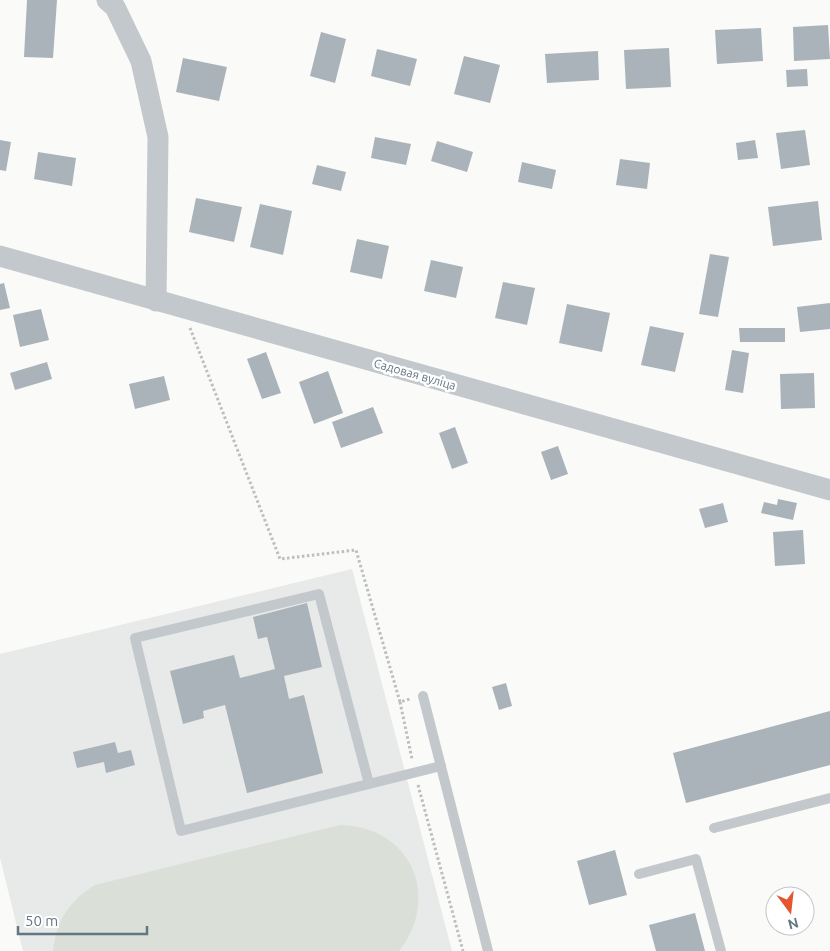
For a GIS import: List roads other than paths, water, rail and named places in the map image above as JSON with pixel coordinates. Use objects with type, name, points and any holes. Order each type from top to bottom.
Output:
[{"type":"street","points":[[114,2],[141,61],[158,137],[156,301]]},
{"type":"street","name":"Садовая вуліца","points":[[0,256],[182,309],[830,490]]},
{"type":"lane","points":[[369,784],[320,594],[135,638],[180,831],[415,773],[441,766]]},
{"type":"lane","points":[[423,696],[488,951]]},
{"type":"lane","points":[[714,828],[830,798]]},
{"type":"lane","points":[[639,874],[696,859],[721,951]]}]
